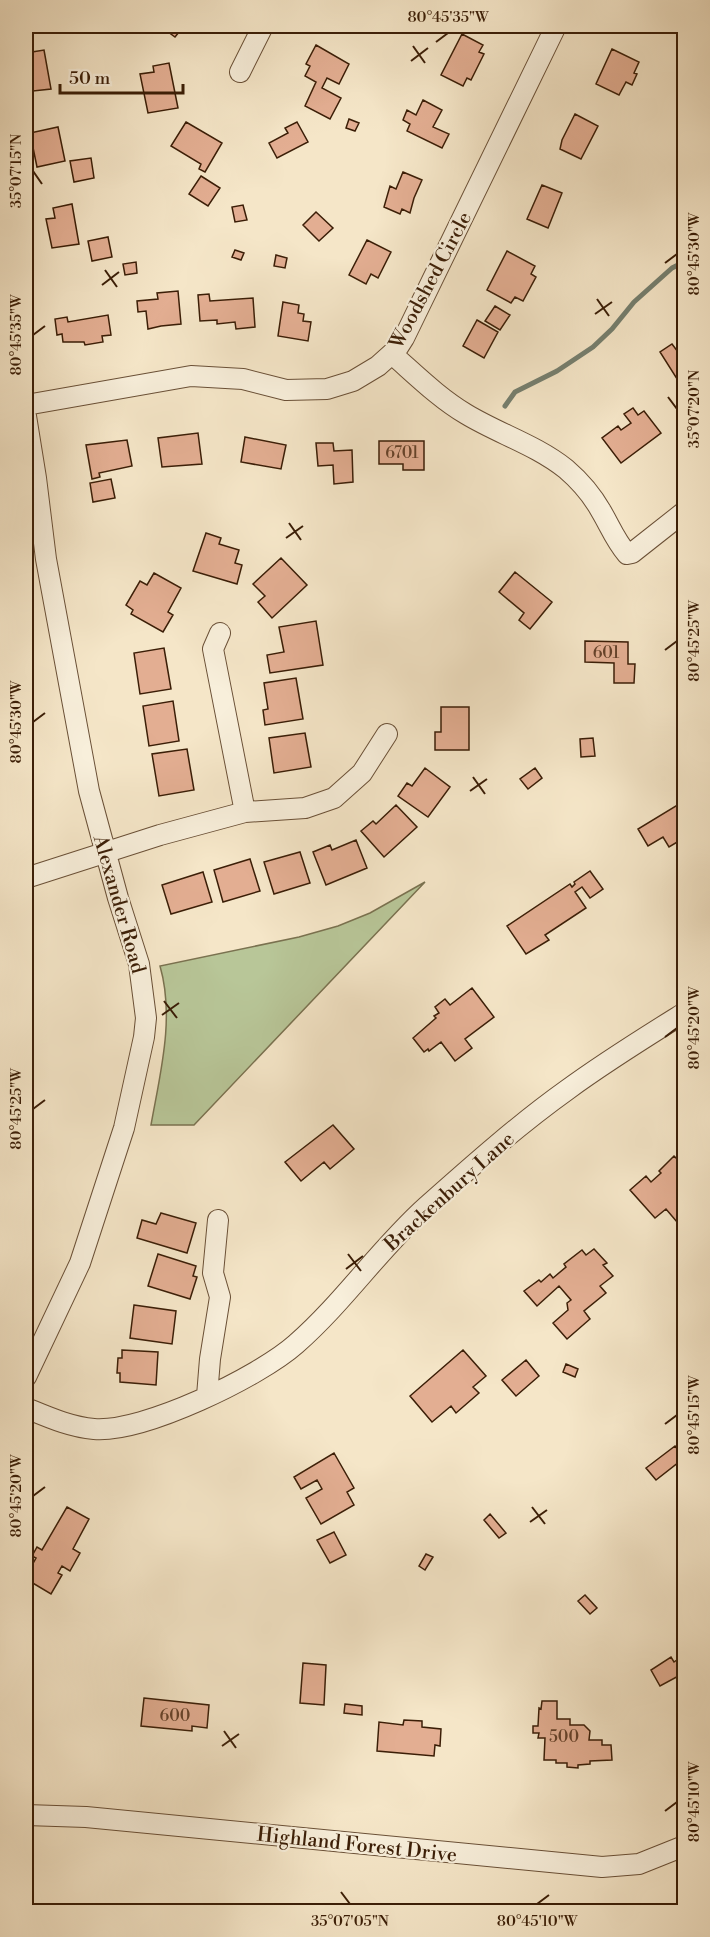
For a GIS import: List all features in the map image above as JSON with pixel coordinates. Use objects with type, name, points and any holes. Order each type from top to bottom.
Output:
[{"type":"street","points":[[240,72],[263,26]]},
{"type":"street","name":"Woodshed Circle","points":[[26,405],[191,376],[243,379],[286,390],[327,389],[353,381],[378,366],[397,349],[404,338],[556,26]]},
{"type":"street","points":[[392,354],[436,393],[465,413],[540,452],[565,469],[592,497],[616,541],[627,554],[632,553],[684,512]]},
{"type":"street","name":"Alexander Road","points":[[26,416],[50,582],[89,792],[105,853],[140,964],[145,1000],[144,1037],[124,1128],[80,1263],[26,1377]]},
{"type":"street","points":[[220,633],[213,649],[245,812]]},
{"type":"street","points":[[26,878],[160,835],[245,812],[305,808],[334,798],[362,773],[387,734]]},
{"type":"street","name":"Brackenbury Lane","points":[[26,1408],[73,1426],[96,1430],[116,1429],[150,1420],[258,1371],[295,1345],[312,1329],[416,1216],[488,1153],[565,1091],[684,1013]]},
{"type":"street","points":[[207,1396],[219,1297],[213,1273],[218,1220]]},
{"type":"street","name":"Highland Forest Drive","points":[[26,1815],[86,1817],[603,1867],[639,1864],[684,1846]]},
{"type":"green space","points":[[425,882],[194,1125],[151,1125],[162,1066],[166,1026],[164,986],[160,966],[299,937],[338,926],[370,913]]},
{"type":"building","points":[[160,26],[184,26],[175,37]]},
{"type":"building","points":[[641,26],[659,26],[655,33]]},
{"type":"building","points":[[462,34],[483,45],[479,52],[484,54],[471,80],[467,78],[463,86],[441,75]]},
{"type":"building","points":[[316,45],[349,64],[339,84],[327,78],[322,88],[341,98],[330,119],[305,106],[316,82],[305,76],[310,66],[306,64]]},
{"type":"building","points":[[612,49],[639,62],[632,85],[626,82],[619,95],[596,84]]},
{"type":"building","points":[[44,50],[51,89],[33,91],[32,82],[26,83],[26,53]]},
{"type":"building","points":[[681,54],[684,56],[684,64],[678,60]]},
{"type":"building","points":[[169,63],[178,108],[148,113],[140,74],[154,72],[153,66]]},
{"type":"building","points":[[423,100],[442,110],[433,127],[449,134],[442,148],[407,131],[410,124],[403,120],[407,110],[416,115]]},
{"type":"building","points":[[575,114],[598,126],[581,159],[560,149]]},
{"type":"building","points":[[349,119],[359,123],[355,131],[346,128]]},
{"type":"building","points":[[186,122],[222,143],[205,172],[199,169],[201,164],[171,146]]},
{"type":"building","points":[[297,122],[308,142],[277,158],[269,143],[288,133],[285,128]]},
{"type":"building","points":[[58,127],[65,161],[37,167],[30,133]]},
{"type":"building","points":[[91,158],[94,178],[74,182],[70,161]]},
{"type":"building","points":[[403,172],[422,180],[410,213],[402,209],[400,214],[384,207],[390,186],[396,189]]},
{"type":"building","points":[[201,176],[220,188],[208,206],[189,194]]},
{"type":"building","points":[[542,185],[562,193],[548,228],[527,219]]},
{"type":"building","points":[[72,204],[79,244],[52,248],[46,219],[55,218],[53,208]]},
{"type":"building","points":[[243,205],[247,220],[235,222],[232,207]]},
{"type":"building","points":[[316,212],[333,228],[319,241],[303,225]]},
{"type":"building","points":[[108,237],[112,257],[92,261],[88,241]]},
{"type":"building","points":[[367,240],[391,252],[378,278],[371,274],[366,284],[349,275]]},
{"type":"building","points":[[235,250],[244,253],[241,260],[232,257]]},
{"type":"building","points":[[507,251],[535,266],[531,274],[536,277],[523,301],[515,297],[511,303],[487,290]]},
{"type":"building","points":[[276,255],[287,258],[285,268],[274,266]]},
{"type":"building","points":[[136,262],[137,273],[125,275],[123,264]]},
{"type":"building","points":[[178,291],[181,324],[148,329],[146,311],[138,312],[137,301],[158,299],[157,293]]},
{"type":"building","points":[[209,294],[210,301],[253,298],[255,327],[236,329],[235,322],[217,324],[217,320],[200,321],[198,295]]},
{"type":"building","points":[[283,302],[299,305],[298,313],[304,314],[303,321],[311,322],[308,341],[278,336]]},
{"type":"building","points":[[495,306],[510,315],[500,330],[485,321]]},
{"type":"building","points":[[108,315],[111,335],[102,336],[103,342],[85,345],[84,342],[63,342],[62,334],[57,335],[55,319],[67,317],[68,322]]},
{"type":"building","points":[[477,320],[498,332],[484,358],[463,346]]},
{"type":"building","points":[[672,344],[681,356],[684,354],[684,390],[660,352]]},
{"type":"building","points":[[633,408],[638,415],[644,411],[661,433],[621,463],[602,438],[618,426],[621,430],[631,423],[624,414]]},
{"type":"building","points":[[198,433],[202,464],[162,467],[158,438]]},
{"type":"building","points":[[245,437],[286,445],[281,469],[241,462]]},
{"type":"building","points":[[127,440],[132,466],[99,473],[100,477],[92,479],[86,445]]},
{"type":"building","points":[[379,441],[424,441],[424,470],[403,470],[403,464],[379,464]]},
{"type":"building","points":[[316,443],[333,443],[334,451],[352,450],[353,482],[334,484],[333,465],[318,466]]},
{"type":"building","points":[[111,479],[115,498],[93,502],[90,483]]},
{"type":"building","points":[[206,533],[221,538],[219,544],[239,550],[235,563],[242,565],[237,584],[193,571]]},
{"type":"building","points":[[281,558],[307,585],[272,618],[258,602],[265,596],[253,584]]},
{"type":"building","points":[[515,572],[552,602],[530,629],[519,620],[524,613],[499,592]]},
{"type":"building","points":[[154,573],[181,588],[168,612],[173,615],[163,632],[131,614],[133,610],[126,605],[140,581],[147,585]]},
{"type":"building","points":[[316,621],[323,665],[270,673],[267,655],[284,652],[279,627]]},
{"type":"building","points":[[585,641],[628,642],[628,664],[635,664],[634,683],[614,683],[614,663],[585,662]]},
{"type":"building","points":[[164,648],[171,689],[140,694],[134,653]]},
{"type":"building","points":[[296,678],[303,719],[265,725],[263,710],[268,709],[264,683]]},
{"type":"building","points":[[173,701],[179,741],[149,746],[143,706]]},
{"type":"building","points":[[441,707],[469,707],[469,750],[435,750],[435,732],[441,732]]},
{"type":"building","points":[[305,733],[311,767],[274,773],[269,738]]},
{"type":"building","points":[[593,738],[595,756],[581,757],[580,739]]},
{"type":"building","points":[[187,749],[194,790],[159,796],[152,754]]},
{"type":"building","points":[[425,768],[450,787],[428,817],[398,796],[407,783],[412,786]]},
{"type":"building","points":[[535,768],[542,778],[528,789],[520,779]]},
{"type":"building","points":[[684,801],[684,838],[669,847],[663,837],[648,846],[638,829]]},
{"type":"building","points":[[396,805],[417,827],[384,857],[361,831],[373,821],[376,824]]},
{"type":"building","points":[[356,840],[367,868],[326,885],[313,852],[330,845],[332,850]]},
{"type":"building","points":[[300,852],[310,883],[274,894],[264,862]]},
{"type":"building","points":[[250,859],[260,891],[223,902],[214,870]]},
{"type":"building","points":[[590,871],[603,889],[590,898],[582,887],[575,892],[586,908],[545,935],[549,940],[526,954],[507,926],[570,884],[572,887],[574,882]]},
{"type":"building","points":[[203,872],[212,902],[171,914],[162,885]]},
{"type":"building","points":[[472,988],[494,1017],[465,1039],[472,1048],[455,1061],[441,1042],[424,1052],[413,1038],[436,1018],[434,1016],[439,1013],[435,1007],[445,999],[450,1005]]},
{"type":"building","points":[[333,1125],[354,1149],[330,1169],[324,1162],[301,1181],[285,1162]]},
{"type":"building","points":[[674,1156],[679,1161],[684,1156],[683,1229],[666,1209],[655,1218],[630,1190],[646,1176],[651,1182]]},
{"type":"building","points":[[161,1213],[196,1223],[187,1253],[137,1238],[142,1220],[156,1224]]},
{"type":"building","points":[[594,1249],[607,1263],[603,1265],[613,1276],[600,1286],[606,1293],[584,1311],[590,1319],[567,1339],[553,1323],[568,1310],[567,1303],[571,1300],[559,1286],[537,1306],[524,1291],[550,1274],[553,1278],[566,1267],[564,1264],[582,1250],[586,1255]]},
{"type":"building","points":[[158,1254],[196,1266],[193,1276],[197,1277],[190,1299],[148,1286]]},
{"type":"building","points":[[134,1305],[176,1311],[172,1344],[130,1338]]},
{"type":"building","points":[[122,1350],[158,1352],[156,1385],[120,1382],[120,1373],[117,1373],[118,1358],[122,1358]]},
{"type":"building","points":[[463,1350],[486,1376],[473,1387],[479,1393],[456,1413],[451,1406],[432,1422],[410,1396]]},
{"type":"building","points":[[526,1360],[539,1376],[516,1396],[502,1380]]},
{"type":"building","points":[[566,1364],[578,1369],[575,1377],[563,1372]]},
{"type":"building","points":[[675,1446],[684,1458],[656,1480],[646,1468]]},
{"type":"building","points":[[334,1453],[354,1488],[347,1492],[354,1505],[321,1524],[306,1498],[322,1489],[317,1480],[301,1489],[294,1477]]},
{"type":"building","points":[[67,1507],[89,1519],[73,1549],[80,1553],[70,1571],[62,1566],[58,1573],[62,1575],[51,1594],[26,1579],[26,1576],[36,1558],[32,1556],[37,1547],[42,1550]]},
{"type":"building","points":[[490,1514],[506,1533],[499,1538],[484,1520]]},
{"type":"building","points":[[334,1532],[346,1555],[330,1563],[317,1540]]},
{"type":"building","points":[[426,1554],[433,1557],[425,1570],[419,1566]]},
{"type":"building","points":[[585,1595],[597,1608],[590,1614],[578,1601]]},
{"type":"building","points":[[684,1655],[684,1673],[660,1686],[651,1670],[671,1657],[674,1662]]},
{"type":"building","points":[[303,1663],[326,1665],[324,1705],[300,1703]]},
{"type":"building","points":[[144,1698],[209,1705],[207,1728],[192,1726],[192,1731],[141,1726]]},
{"type":"building","points":[[542,1701],[557,1701],[557,1719],[570,1719],[570,1725],[584,1725],[590,1731],[589,1740],[602,1740],[602,1745],[611,1745],[612,1760],[590,1761],[590,1764],[578,1765],[578,1768],[567,1767],[567,1763],[556,1763],[556,1760],[544,1760],[545,1738],[538,1738],[539,1733],[533,1733],[533,1726],[538,1726],[539,1708],[541,1709]]},
{"type":"building","points":[[345,1704],[362,1706],[362,1715],[344,1713]]},
{"type":"building","points":[[404,1720],[422,1721],[422,1727],[441,1729],[440,1746],[435,1745],[434,1756],[377,1751],[379,1722],[403,1725]]},
{"type":"waterway","points":[[505,406],[515,392],[557,371],[593,347],[612,329],[634,302],[672,268],[684,262]]}]
